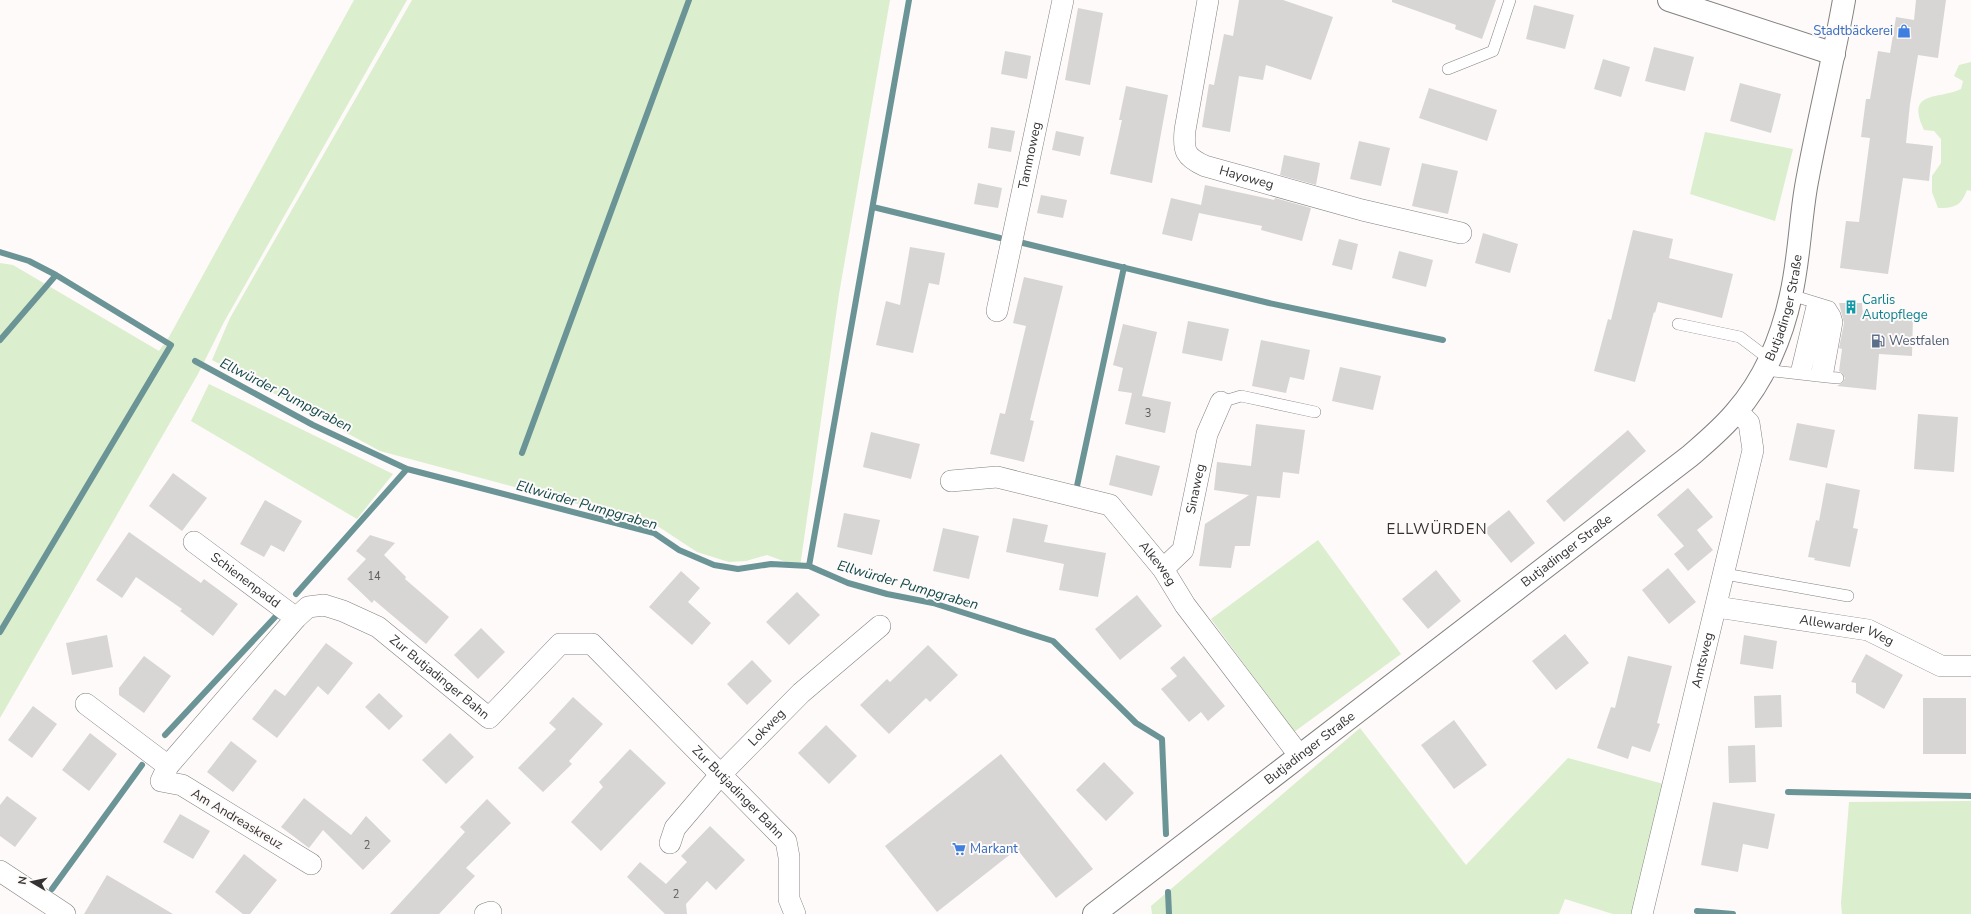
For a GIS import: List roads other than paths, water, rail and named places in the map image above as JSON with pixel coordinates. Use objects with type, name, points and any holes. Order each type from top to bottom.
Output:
[{"type":"main road","points":[[1669,0],[1834,54]]},
{"type":"main road","name":"Butjadinger Straße","points":[[1094,914],[1690,456],[1737,412],[1767,365],[1781,332],[1792,295],[1806,187],[1844,0]]},
{"type":"street","name":"Tammoweg","points":[[997,311],[1063,0]]},
{"type":"street","name":"Hayoweg","points":[[1208,0],[1184,130],[1184,144],[1187,154],[1193,161],[1205,166],[1362,210],[1461,233]]},
{"type":"street","name":"Sinaweg","points":[[1162,569],[1183,550],[1207,434],[1221,402]]},
{"type":"street","name":"Amtsweg","points":[[1642,914],[1717,608],[1753,450],[1749,423],[1737,412]]},
{"type":"street","name":"Alkeweg","points":[[951,481],[997,477],[1110,505],[1162,569],[1185,605],[1299,755]]},
{"type":"street","name":"Schienenpadd","points":[[194,542],[296,618]]},
{"type":"street","name":"Zur Butjadinger Bahn","points":[[164,774],[296,618],[308,607],[324,605],[343,611],[378,627],[488,718],[560,644],[592,644],[786,841],[789,857],[789,899],[795,914]]},
{"type":"street","name":"Allewarder Weg","points":[[1717,608],[1868,630],[1941,666],[1971,666]]},
{"type":"street","name":"Lokweg","points":[[670,843],[675,828],[721,774],[801,693],[880,626]]},
{"type":"street","name":"Am Andreaskreuz","points":[[86,704],[164,774],[311,864]]},
{"type":"street","points":[[0,871],[66,914]]},
{"type":"lane","points":[[1448,69],[1493,51],[1510,0]]},
{"type":"lane","points":[[1792,295],[1827,306]]},
{"type":"lane","points":[[1816,376],[1827,306]]},
{"type":"lane","points":[[1816,376],[1827,306]]},
{"type":"lane","points":[[1678,324],[1740,337],[1767,365],[1816,376]]},
{"type":"lane","points":[[1221,402],[1241,396],[1315,412]]},
{"type":"lane","points":[[1725,574],[1848,596]]},
{"type":"waterway","points":[[522,453],[689,0]]},
{"type":"waterway","points":[[809,566],[909,0]]},
{"type":"waterway","points":[[873,207],[1000,238]]},
{"type":"waterway","points":[[1023,243],[1269,303],[1443,340]]},
{"type":"waterway","points":[[0,252],[29,261],[56,275],[171,345],[0,632]]},
{"type":"waterway","points":[[1077,486],[1124,267]]},
{"type":"waterway","points":[[0,340],[56,275]]},
{"type":"waterway","name":"Ellwürder Pumpgraben","points":[[195,361],[313,425],[407,469],[654,533],[679,550],[714,565],[738,569],[771,564],[809,566],[848,583],[887,594],[933,603],[1053,641],[1136,723],[1162,739],[1166,834]]},
{"type":"waterway","points":[[296,594],[407,469]]},
{"type":"waterway","points":[[165,735],[277,615]]},
{"type":"waterway","points":[[52,889],[142,765]]},
{"type":"waterway","points":[[1788,792],[1971,796]]},
{"type":"waterway","name":"Ellwürder Pumpgraben","points":[[1168,892],[1169,914]]},
{"type":"waterway","points":[[1697,911],[1733,914]]},
{"type":"place","name":"Stadtbäckerei","points":[[1904,31]]},
{"type":"place","name":"Carlis Autopflege","points":[[1851,307]]},
{"type":"place","name":"Westfalen","points":[[1878,341]]},
{"type":"place","name":"Markant","points":[[959,849]]},
{"type":"district","name":"ELLWÜRDEN","points":[[1437,529]]}]
